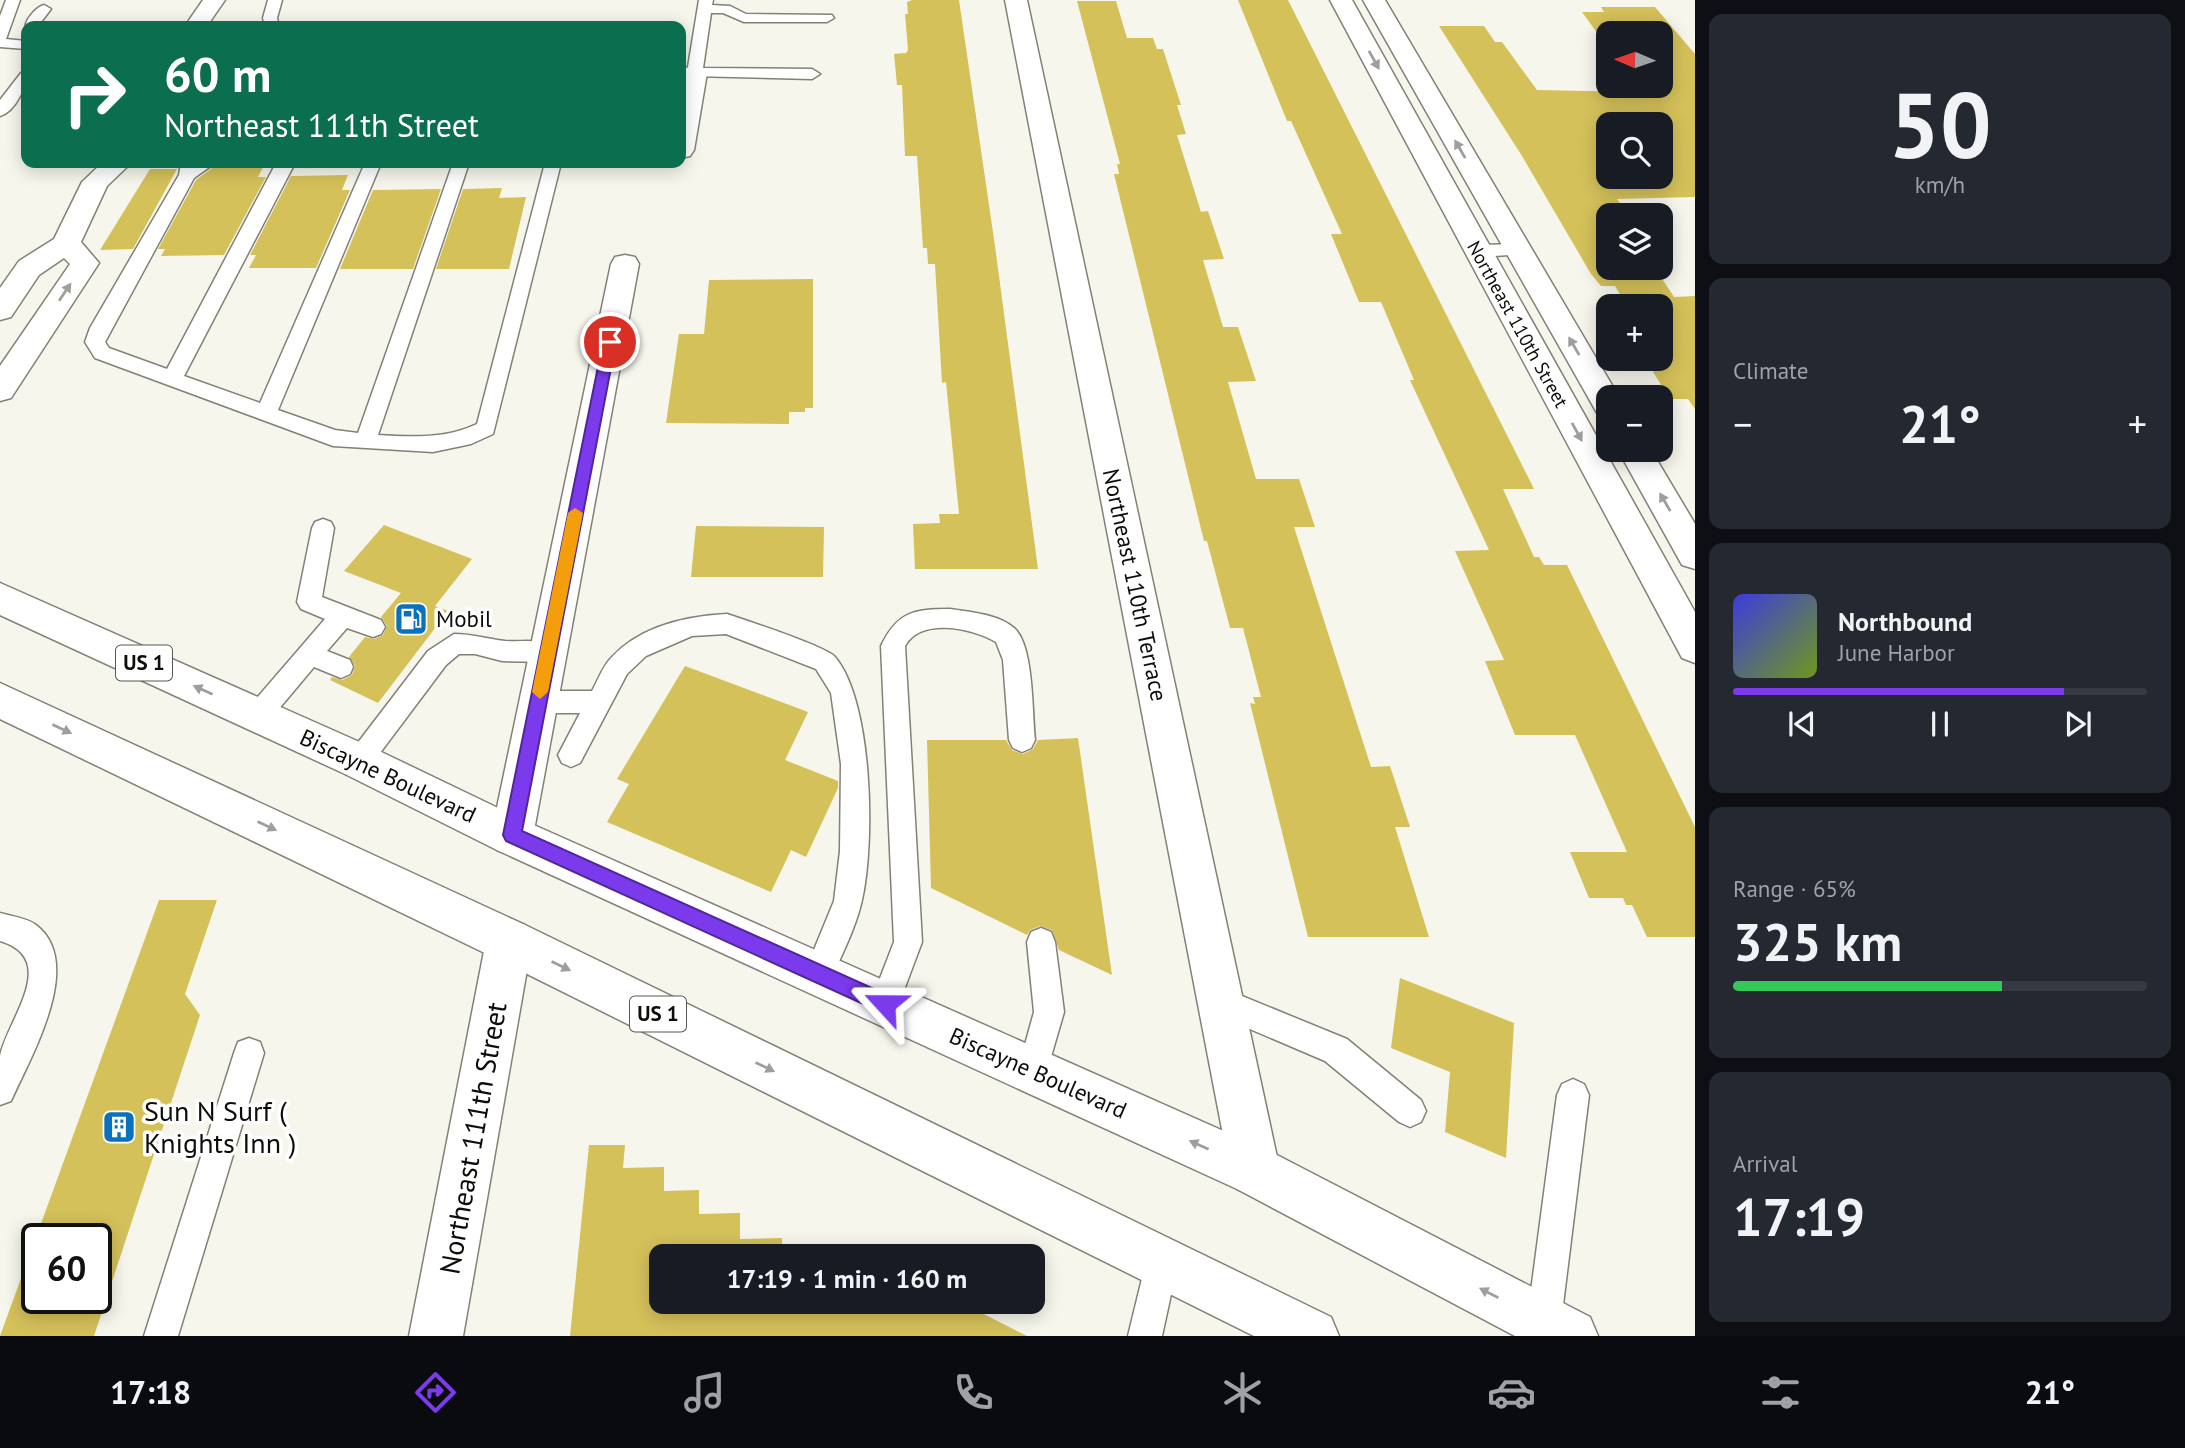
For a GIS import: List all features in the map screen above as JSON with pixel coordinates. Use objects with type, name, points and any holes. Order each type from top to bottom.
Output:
[{"type":"street","points":[[199,21],[214,0]]},
{"type":"street","name":"Northeast 110th Terrace","points":[[1016,0],[1255,1171]]},
{"type":"street","name":"Northeast 110th Street","points":[[1341,0],[1695,647]]},
{"type":"street","name":"Northeast 110th Street","points":[[1374,0],[1597,385]]},
{"type":"street","points":[[686,122],[695,73]]},
{"type":"street","points":[[0,310],[29,268],[66,244],[95,182],[112,168]]},
{"type":"street","points":[[0,390],[85,262],[66,244]]},
{"type":"street","points":[[512,835],[625,264]]},
{"type":"street","points":[[0,322],[44,324]]},
{"type":"street","points":[[1641,462],[1695,555]]},
{"type":"street","name":"Biscayne Boulevard","points":[[0,598],[359,761],[512,835],[1255,1171],[1558,1329]]},
{"type":"street","name":"US 1","points":[[0,700],[509,940],[1311,1335]]},
{"type":"street","name":"Northeast 111th Street","points":[[436,1336],[509,940]]},
{"type":"lane","points":[[0,37],[13,0]]},
{"type":"lane","points":[[271,21],[275,0]]},
{"type":"lane","points":[[812,74],[695,73],[706,5],[729,4],[744,18],[827,18]]},
{"type":"lane","points":[[35,21],[44,9]]},
{"type":"lane","points":[[0,111],[21,83]]},
{"type":"lane","points":[[173,379],[281,168]]},
{"type":"lane","points":[[266,414],[371,168]]},
{"type":"lane","points":[[365,442],[459,168]]},
{"type":"lane","points":[[188,169],[100,328],[95,342],[102,353],[333,438],[365,442],[454,443],[472,439],[486,429],[552,168]]},
{"type":"lane","points":[[1479,251],[1519,250]]},
{"type":"lane","points":[[323,528],[309,602],[373,628]]},
{"type":"lane","points":[[258,715],[342,616]]},
{"type":"lane","points":[[885,1004],[908,942],[894,646],[900,631],[915,621],[981,621],[999,629],[1011,642],[1022,740]]},
{"type":"lane","points":[[571,755],[618,667],[637,649],[690,626],[726,624],[825,662],[843,691],[854,764],[854,851],[848,901],[819,974]]},
{"type":"lane","points":[[359,761],[398,693],[428,654],[454,645],[475,644],[502,651],[548,652]]},
{"type":"lane","points":[[309,654],[341,667]]},
{"type":"lane","points":[[538,702],[599,702]]},
{"type":"lane","points":[[0,927],[28,934],[43,953],[44,979],[0,1090]]},
{"type":"lane","points":[[1033,1070],[1049,1012],[1041,942]]},
{"type":"lane","points":[[1220,1002],[1336,1051],[1410,1111]]},
{"type":"lane","points":[[161,1336],[248,1052]]},
{"type":"lane","points":[[1558,1329],[1573,1095]]},
{"type":"lane","points":[[1145,1336],[1161,1262]]},
{"type":"building","points":[[959,0],[1038,569],[915,569],[913,524],[940,523],[939,514],[959,514],[946,382],[942,383],[935,264],[928,264],[927,248],[923,248],[917,156],[905,156],[902,85],[897,85],[894,54],[906,53],[908,50],[905,14],[908,14],[907,2]]},
{"type":"building","points":[[1238,0],[1288,0],[1534,489],[1503,489],[1534,557],[1539,557],[1544,565],[1567,565],[1695,827],[1695,937],[1647,937],[1632,905],[1626,905],[1623,898],[1589,898],[1570,852],[1627,852],[1575,735],[1515,735],[1485,661],[1504,660],[1455,551],[1489,550],[1410,380],[1414,380],[1381,302],[1359,302],[1331,234],[1342,234],[1291,121],[1287,121]]},
{"type":"building","points":[[1077,1],[1116,1],[1127,38],[1153,38],[1157,49],[1163,49],[1181,105],[1177,105],[1186,134],[1177,135],[1201,212],[1208,211],[1224,259],[1203,260],[1223,327],[1238,327],[1256,381],[1228,382],[1256,479],[1299,479],[1315,527],[1294,527],[1371,767],[1390,766],[1410,827],[1395,827],[1429,937],[1308,937],[1250,703],[1255,704],[1253,697],[1261,697],[1243,628],[1230,628],[1207,541],[1204,541],[1114,174],[1119,174],[1117,164],[1120,164]]},
{"type":"building","points":[[1601,7],[1655,7],[1667,21],[1596,21],[1596,31],[1582,12],[1604,12]]},
{"type":"building","points":[[1439,26],[1484,26],[1495,42],[1502,42],[1537,90],[1596,91],[1596,98],[1673,98],[1673,28],[1695,54],[1695,197],[1617,199],[1620,203],[1596,203],[1596,280],[1522,156]]},
{"type":"building","points":[[212,168],[262,168],[258,177],[266,177],[224,255],[161,256],[165,249],[158,249],[196,180]]},
{"type":"building","points":[[150,169],[177,169],[133,249],[100,250]]},
{"type":"building","points":[[348,175],[342,190],[350,190],[316,268],[249,268],[256,255],[250,255],[291,176]]},
{"type":"building","points":[[502,188],[499,198],[526,197],[509,269],[436,269],[463,189]]},
{"type":"building","points":[[441,189],[413,269],[340,269],[373,190]]},
{"type":"building","points":[[813,279],[813,408],[805,408],[805,412],[789,412],[789,424],[666,423],[679,334],[704,334],[709,280]]},
{"type":"building","points":[[1596,280],[1663,280],[1672,294],[1620,294],[1615,286],[1601,286]]},
{"type":"building","points":[[1673,295],[1695,296],[1695,409],[1688,399],[1673,399],[1673,385],[1661,385],[1652,371],[1673,371]]},
{"type":"building","name":"Mobil","points":[[384,525],[472,559],[435,606],[448,611],[378,703],[330,680],[332,677],[342,680],[352,675],[355,666],[349,657],[365,637],[374,639],[383,635],[387,626],[381,617],[401,593],[344,571]]},
{"type":"building","points":[[696,526],[824,527],[823,577],[691,577]]},
{"type":"building","points":[[685,666],[808,712],[785,760],[838,781],[838,788],[806,857],[791,850],[771,892],[607,822],[629,784],[617,779]]},
{"type":"building","points":[[1078,738],[1112,975],[1059,950],[1052,930],[1040,926],[1030,930],[1027,935],[931,888],[927,740],[1006,740],[1012,750],[1023,754],[1033,749],[1038,740]]},
{"type":"building","name":"Sun N Surf ( Knights Inn )","points":[[159,900],[217,900],[185,994],[200,1015],[112,1281],[112,1223],[41,1223]]},
{"type":"building","points":[[1400,978],[1514,1023],[1506,1158],[1445,1132],[1450,1072],[1391,1048]]},
{"type":"building","points":[[589,1145],[625,1145],[623,1168],[664,1167],[664,1191],[699,1190],[699,1214],[740,1213],[740,1239],[782,1238],[782,1244],[649,1244],[649,1314],[984,1314],[1027,1336],[570,1336]]},
{"type":"building","name":"Sun N Surf ( Knights Inn )","points":[[21,1278],[21,1314],[101,1314],[94,1336],[0,1336]]},
{"type":"slow traffic","points":[[540,692],[575,513]]},
{"type":"place","name":"Mobil","points":[[411,619]]},
{"type":"place","name":"Sun N Surf ( Knights Inn )","points":[[119,1127]]},
{"type":"route","points":[[610,342],[512,835],[885,1004]]}]
